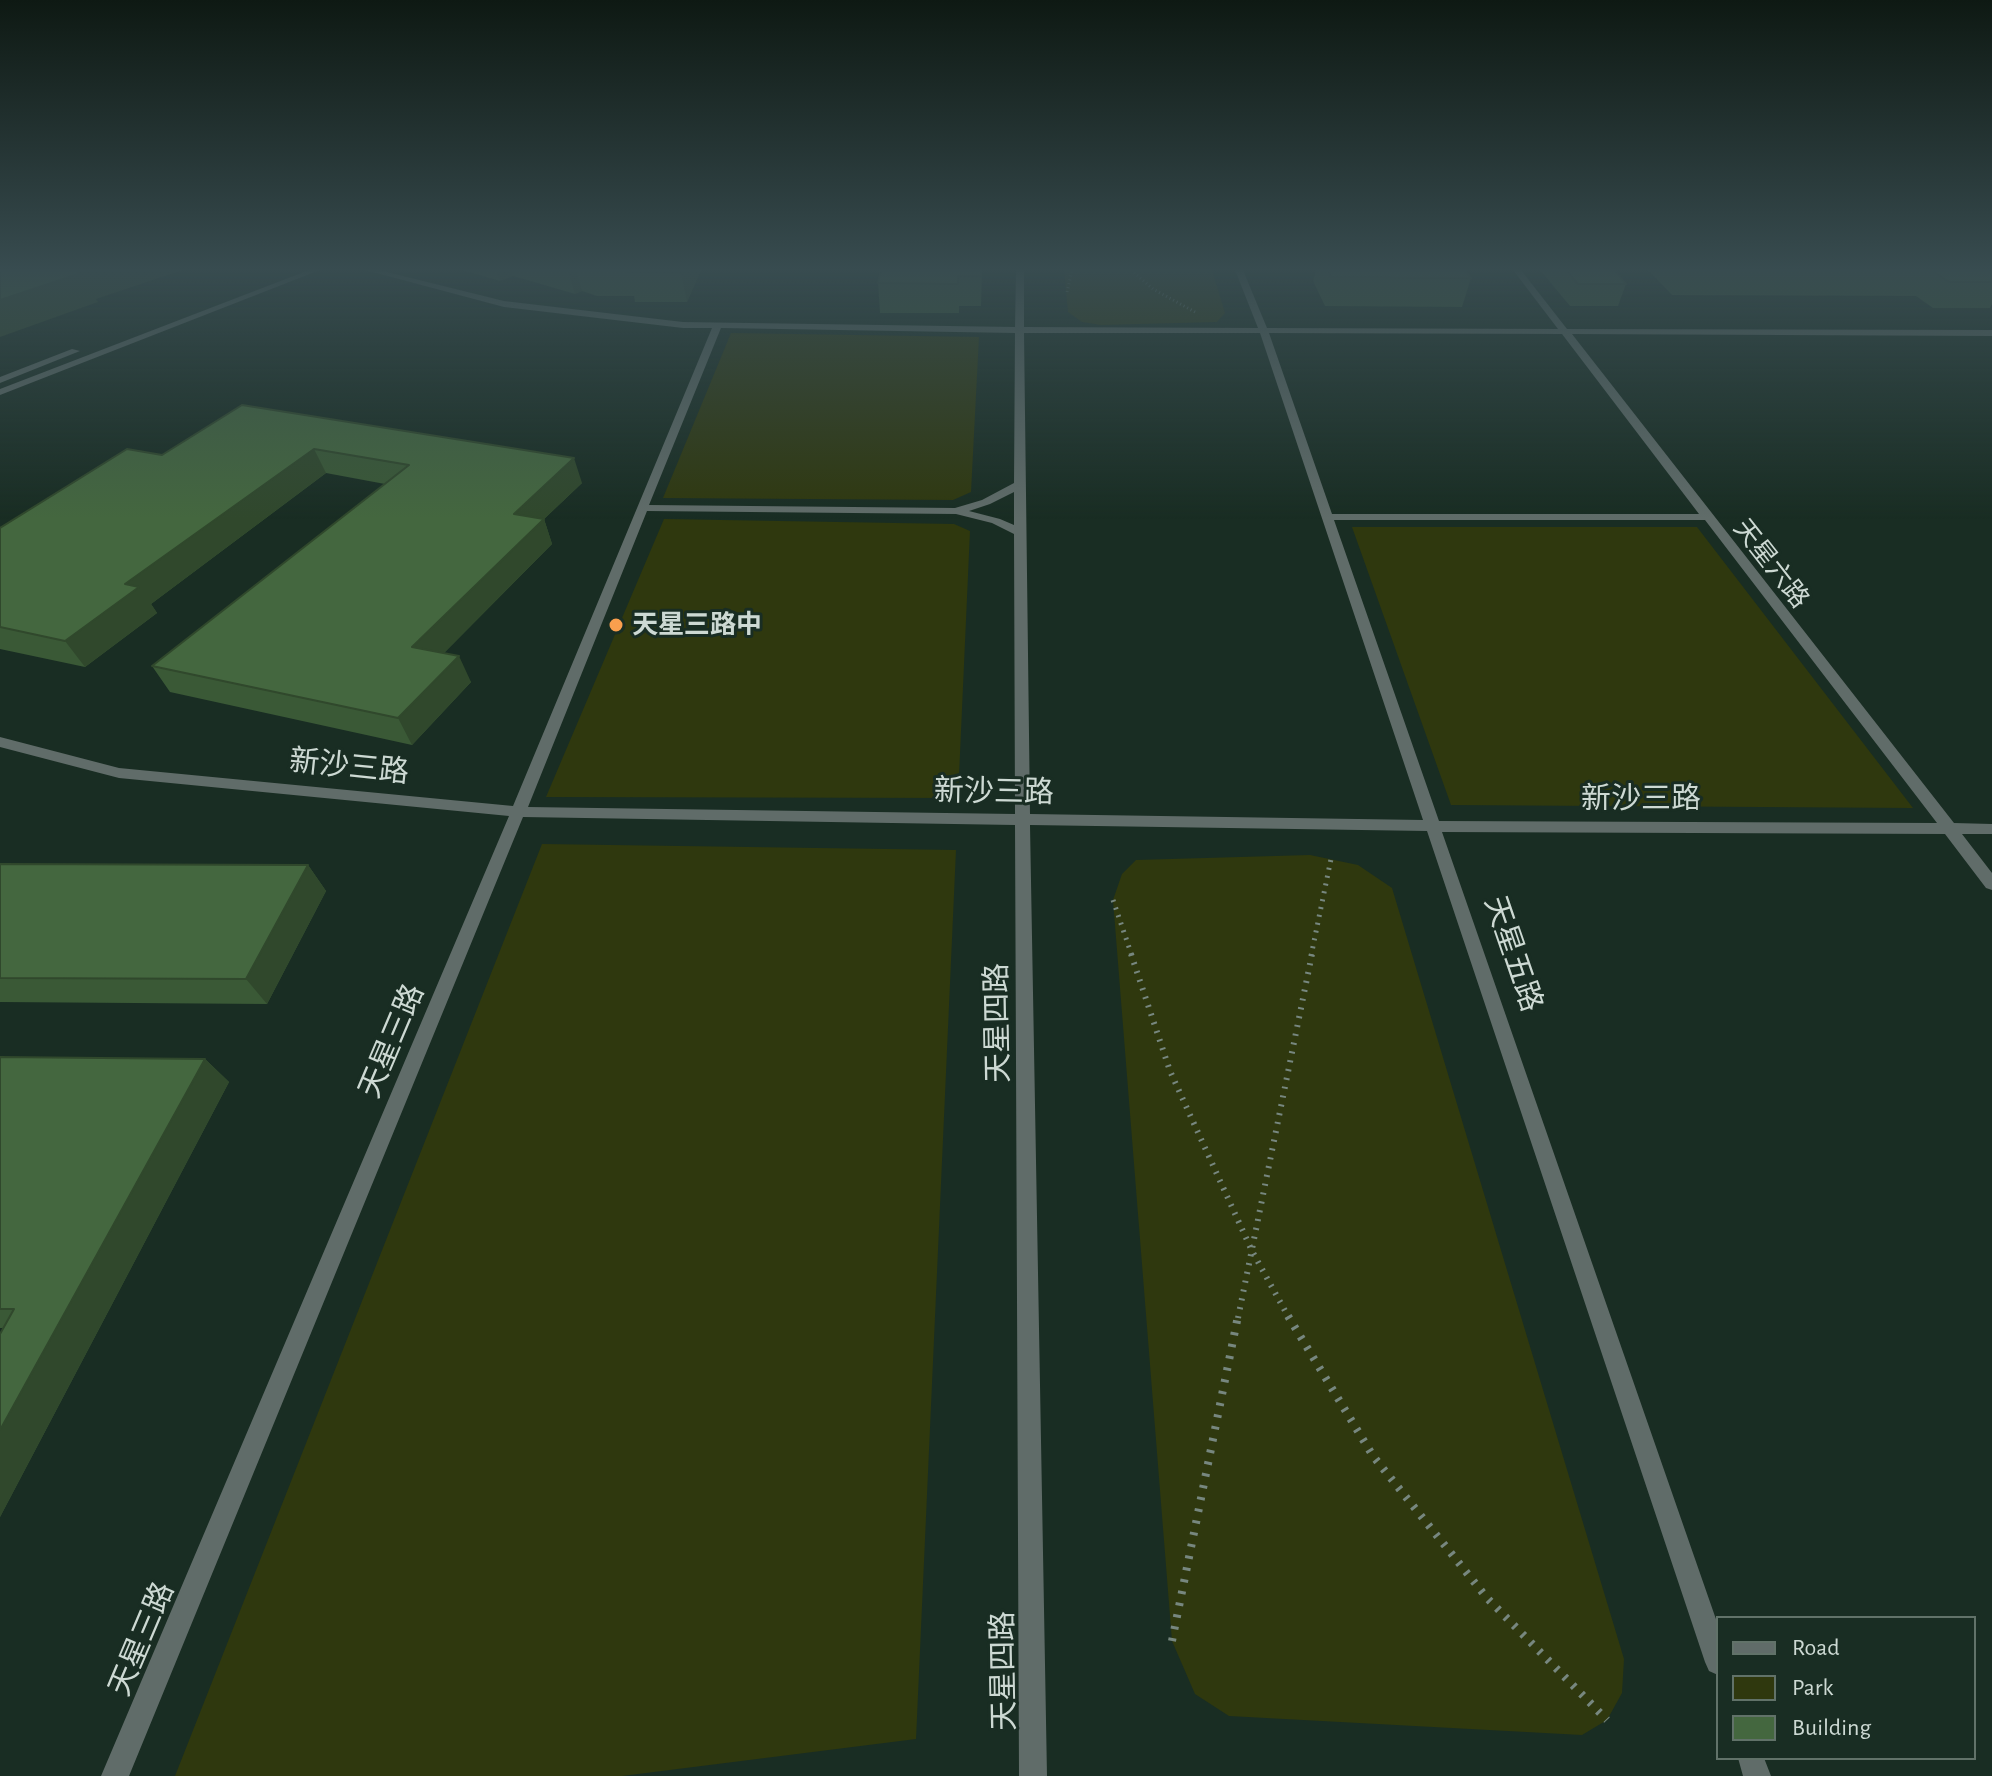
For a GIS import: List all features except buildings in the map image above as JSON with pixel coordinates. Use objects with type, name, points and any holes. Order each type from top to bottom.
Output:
[{"type":"street","points":[[0,380],[71,353]]},
{"type":"street","points":[[0,392],[101,353]]},
{"type":"street","name":"天星三路","points":[[115,1776],[518,812],[706,353]]},
{"type":"street","name":"天星四路","points":[[1019,353],[1033,1776]]},
{"type":"street","name":"天星五路","points":[[1272,353],[1716,1656]]},
{"type":"street","name":"天星六路","points":[[1580,353],[1992,884]]},
{"type":"street","points":[[956,511],[986,502],[1019,485]]},
{"type":"street","points":[[642,508],[956,511],[996,521],[1020,533]]},
{"type":"street","points":[[1328,517],[1707,517]]},
{"type":"street","name":"新沙三路","points":[[0,742],[119,773],[518,812],[1433,826],[1992,829]]},
{"type":"path","points":[[1172,1641],[1331,859]]},
{"type":"path","points":[[1113,900],[1170,1071],[1252,1251],[1307,1351],[1373,1456],[1487,1598],[1607,1720]]},
{"type":"green space","points":[[723,353],[978,353],[971,492],[953,500],[663,498]]},
{"type":"green space","points":[[664,519],[954,524],[970,531],[958,798],[546,797]]},
{"type":"green space","points":[[1352,527],[1697,527],[1913,808],[1451,805]]},
{"type":"green space","points":[[542,844],[956,850],[916,1739],[622,1776],[175,1776]]},
{"type":"green space","points":[[1310,855],[1358,865],[1392,888],[1624,1659],[1622,1693],[1607,1720],[1582,1735],[1229,1716],[1195,1694],[1172,1641],[1113,900],[1122,874],[1136,860]]},
{"type":"place","name":"天星三路中","points":[[616,625]]}]
